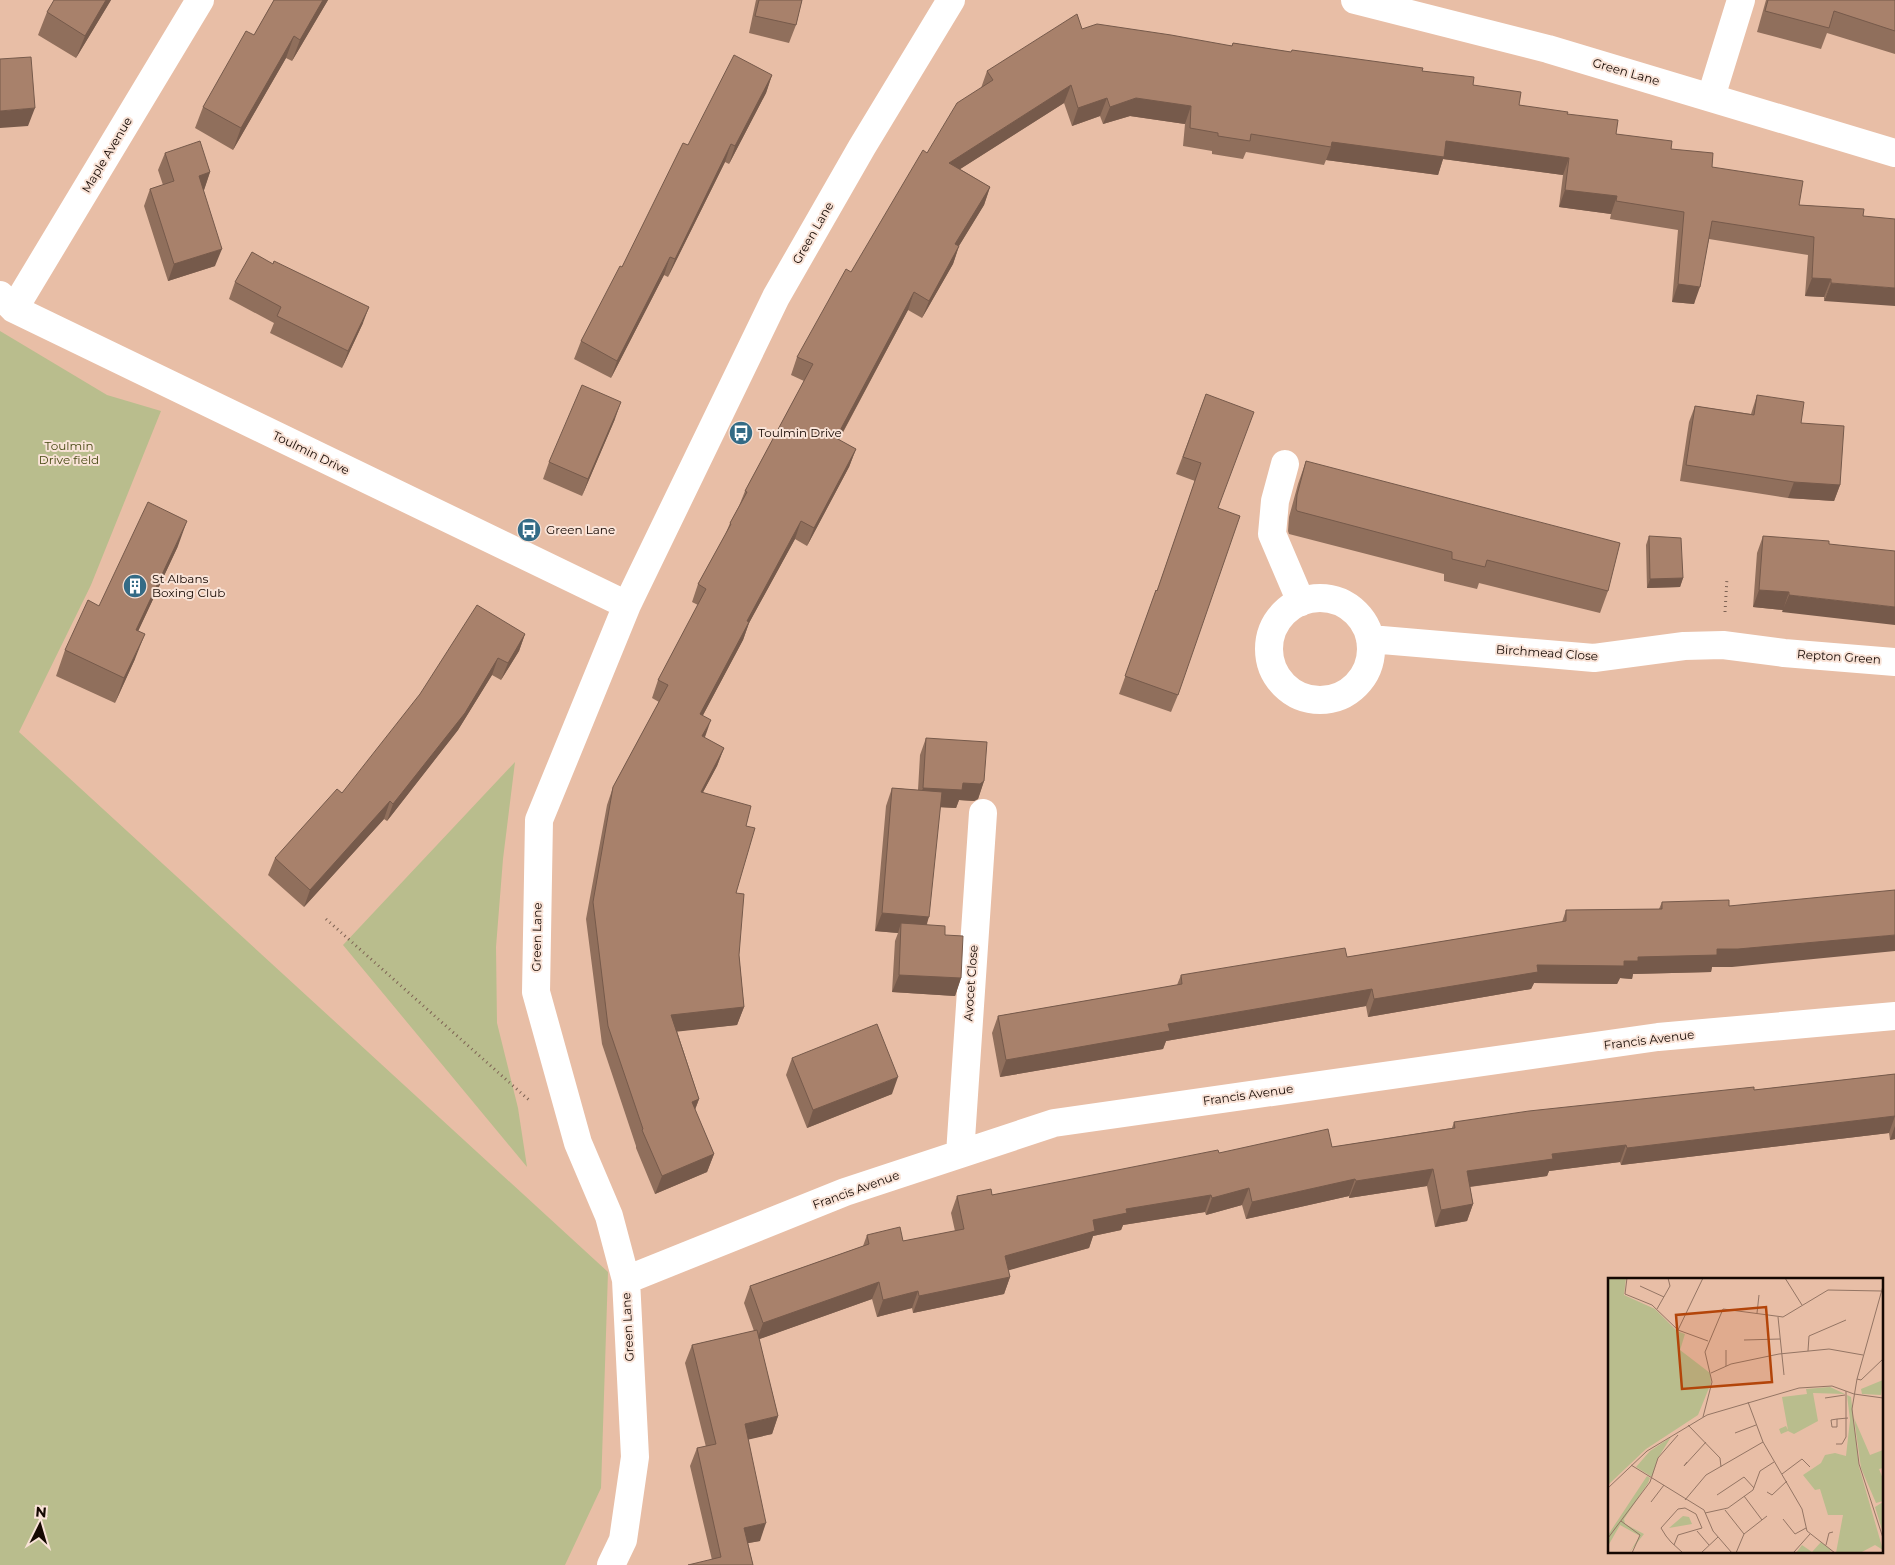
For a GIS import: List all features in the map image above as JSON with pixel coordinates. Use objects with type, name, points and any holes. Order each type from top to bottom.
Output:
[{"type":"street","name":"Maple Avenue","points":[[7,302],[200,0]]},
{"type":"street","name":"Green Lane","points":[[611,1565],[623,1540],[635,1457],[626,1280],[608,1216],[578,1143],[536,992],[539,820],[627,606],[776,297],[862,147],[951,0]]},
{"type":"street","name":"Green Lane","points":[[1356,0],[1548,49],[1895,153]]},
{"type":"street","points":[[1711,97],[1741,0]]},
{"type":"street","name":"Toulmin Drive","points":[[7,302],[627,606]]},
{"type":"street","points":[[1285,464],[1275,501],[1272,534],[1301,602]]},
{"type":"street","points":[[1318,598],[1336,601],[1352,609],[1363,622],[1370,639],[1371,656],[1365,673],[1354,687],[1339,697],[1322,700],[1304,698],[1288,690],[1277,676],[1270,660],[1269,642],[1275,625],[1286,612],[1301,602],[1318,598]]},
{"type":"street","name":"Birchmead Close","points":[[1370,639],[1594,658],[1684,646],[1723,645],[1784,653]]},
{"type":"street","name":"Repton Green","points":[[1784,653],[1895,662]]},
{"type":"street","name":"Avocet Close","points":[[960,1154],[982,813]]},
{"type":"street","name":"Francis Avenue","points":[[626,1280],[845,1192],[1054,1123],[1658,1037],[1895,1016]]},
{"type":"path","points":[[326,919],[534,1104]]},
{"type":"green space","name":"Toulmin Drive field","points":[[0,331],[107,395],[161,411],[91,585],[19,732],[608,1272],[601,1488],[565,1565],[0,1565]]},
{"type":"green space","points":[[515,762],[503,859],[496,947],[497,1023],[518,1108],[527,1167],[343,945]]},
{"type":"building","points":[[54,0],[106,0],[85,36],[47,12]]},
{"type":"building","points":[[274,0],[323,0],[300,40],[294,36],[241,128],[203,107],[246,31],[254,35]]},
{"type":"building","points":[[759,0],[802,0],[796,25],[755,16]]},
{"type":"building","points":[[1768,0],[1895,0],[1895,31],[1834,11],[1829,28],[1765,11]]},
{"type":"building","points":[[1077,14],[1082,29],[1097,24],[1232,46],[1233,43],[1291,52],[1292,50],[1423,68],[1422,71],[1474,77],[1473,85],[1521,92],[1519,105],[1568,112],[1567,114],[1618,120],[1616,134],[1672,141],[1671,149],[1713,153],[1712,167],[1803,181],[1799,205],[1864,209],[1863,216],[1895,219],[1895,288],[1831,283],[1831,279],[1812,278],[1814,237],[1712,221],[1700,287],[1678,284],[1684,212],[1616,201],[1617,196],[1565,190],[1569,158],[1446,141],[1444,157],[1332,142],[1331,147],[1251,134],[1250,141],[1218,136],[1218,133],[1190,128],[1191,106],[1136,98],[1110,107],[1107,98],[1078,108],[1071,85],[949,163],[990,187],[955,244],[959,246],[929,301],[914,292],[836,438],[856,449],[814,528],[801,521],[700,714],[711,720],[702,736],[724,748],[701,792],[751,806],[746,826],[755,828],[736,893],[744,894],[739,955],[744,1007],[671,1015],[699,1099],[692,1102],[714,1154],[662,1176],[642,1130],[608,1026],[593,902],[613,787],[668,685],[658,680],[706,589],[698,584],[813,364],[797,357],[846,269],[851,272],[923,150],[927,153],[957,103],[993,80],[987,71]]},
{"type":"building","points":[[734,55],[772,75],[735,146],[731,144],[675,259],[670,257],[617,361],[581,341],[620,266],[622,267],[683,143],[688,145]]},
{"type":"building","points":[[31,57],[35,108],[0,111],[0,59]]},
{"type":"building","points":[[200,141],[210,172],[199,176],[222,249],[174,264],[150,189],[174,181],[165,153]]},
{"type":"building","points":[[252,252],[273,264],[274,261],[369,307],[348,351],[277,316],[281,307],[235,282]]},
{"type":"building","points":[[582,385],[621,402],[588,479],[549,462]]},
{"type":"building","points":[[1206,394],[1254,412],[1218,508],[1240,516],[1178,695],[1125,676],[1157,591],[1201,463],[1183,457]]},
{"type":"building","points":[[1757,395],[1804,402],[1801,423],[1844,426],[1840,485],[1794,482],[1686,465],[1695,406],[1754,415]]},
{"type":"building","points":[[1306,461],[1620,543],[1608,591],[1487,560],[1485,567],[1452,559],[1452,552],[1297,511],[1297,495]]},
{"type":"building","name":"St Albans Boxing Club","points":[[148,502],[187,521],[136,630],[145,634],[124,678],[65,650],[88,600],[99,606]]},
{"type":"building","points":[[1649,536],[1681,538],[1683,578],[1650,579]]},
{"type":"building","points":[[1763,536],[1829,541],[1829,544],[1895,551],[1895,607],[1789,595],[1789,592],[1759,590]]},
{"type":"building","points":[[477,605],[525,634],[508,663],[498,658],[465,713],[393,804],[390,801],[310,890],[275,858],[337,789],[342,793],[420,694]]},
{"type":"building","points":[[926,738],[987,742],[984,781],[980,784],[963,783],[962,790],[923,788]]},
{"type":"building","points":[[892,788],[942,792],[929,917],[882,913]]},
{"type":"building","points":[[1895,890],[1895,935],[1738,949],[1717,949],[1717,955],[1638,957],[1638,961],[1624,961],[1624,966],[1537,965],[1538,972],[1374,999],[1372,989],[1168,1024],[1170,1031],[1006,1060],[998,1016],[1182,984],[1181,975],[1345,948],[1347,957],[1566,921],[1566,910],[1662,909],[1662,902],[1729,900],[1729,906]]},
{"type":"building","points":[[901,923],[945,926],[945,935],[963,936],[961,978],[899,975]]},
{"type":"building","points":[[877,1024],[898,1077],[813,1110],[792,1058]]},
{"type":"building","points":[[1895,1074],[1895,1116],[1627,1148],[1626,1145],[1552,1154],[1553,1159],[1467,1171],[1473,1204],[1441,1210],[1433,1169],[1356,1181],[1355,1179],[1252,1202],[1249,1188],[1212,1198],[1211,1195],[1126,1209],[1127,1213],[1093,1220],[1095,1231],[1005,1256],[1010,1277],[919,1296],[918,1291],[883,1300],[879,1282],[763,1323],[750,1286],[869,1244],[867,1235],[900,1227],[903,1241],[964,1229],[957,1196],[991,1189],[992,1195],[1218,1150],[1219,1153],[1328,1129],[1332,1147],[1455,1128],[1454,1122],[1529,1111],[1754,1087],[1754,1090]]},
{"type":"building","points":[[757,1330],[778,1416],[745,1424],[766,1523],[744,1528],[753,1565],[688,1565],[721,1557],[697,1448],[716,1444],[692,1345]]},
{"type":"place","name":"Toulmin Drive","points":[[741,433]]},
{"type":"place","name":"Green Lane","points":[[529,530]]},
{"type":"place","name":"St Albans Boxing Club","points":[[135,586]]}]
